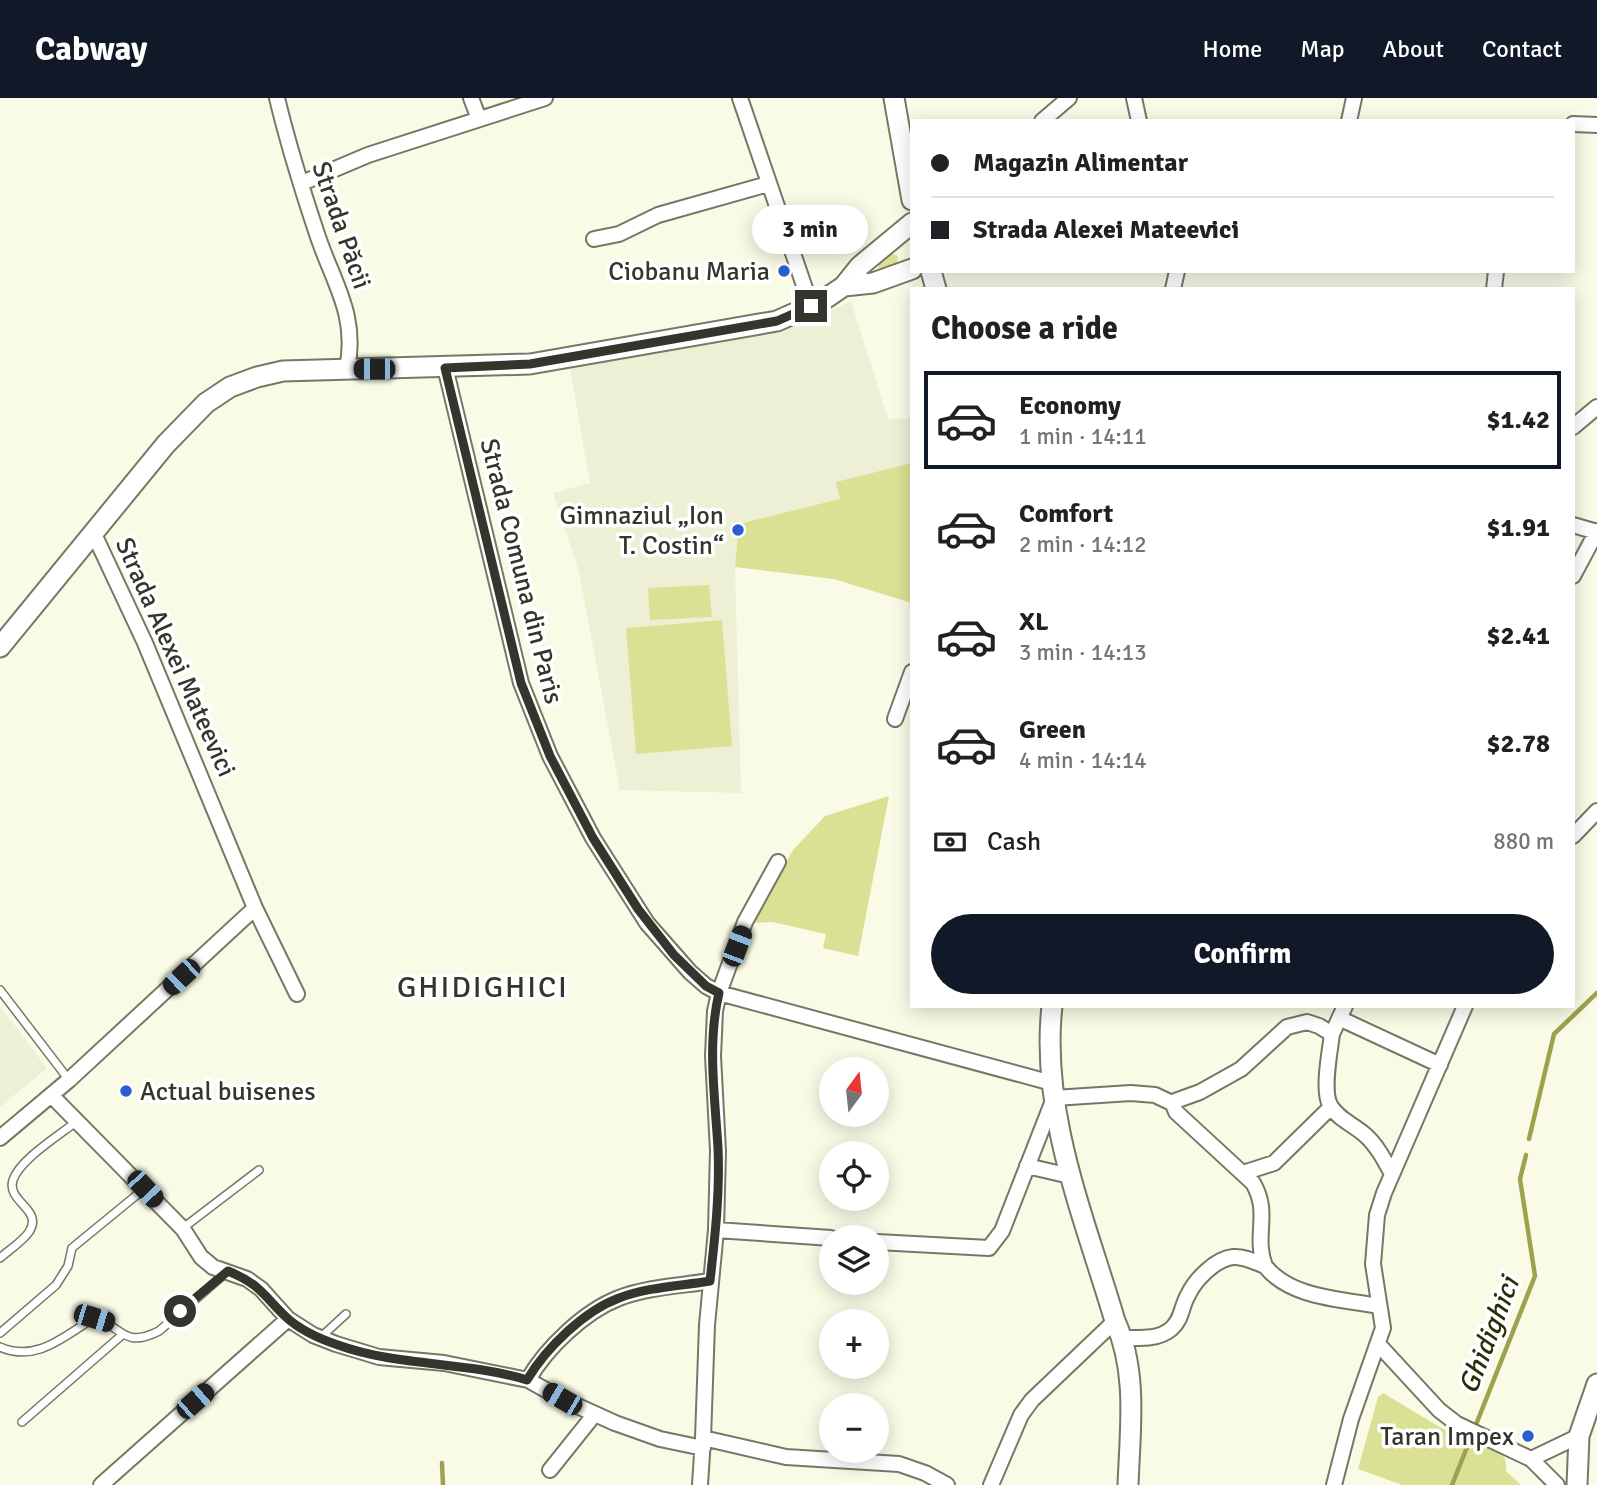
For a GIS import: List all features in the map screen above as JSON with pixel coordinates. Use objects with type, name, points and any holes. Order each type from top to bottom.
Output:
[{"type":"street","name":"Strada Păcii","points":[[275,98],[317,234],[344,303],[351,343],[347,369]]},
{"type":"street","points":[[471,98],[478,119]]},
{"type":"street","points":[[302,183],[369,155],[545,98]]},
{"type":"street","points":[[740,98],[811,306]]},
{"type":"street","points":[[894,98],[910,189]]},
{"type":"street","points":[[1044,119],[1069,98]]},
{"type":"street","points":[[1134,98],[1139,119]]},
{"type":"street","points":[[1349,119],[1354,98]]},
{"type":"street","points":[[1575,124],[1597,125]]},
{"type":"street","points":[[594,239],[619,233],[658,215],[768,184]]},
{"type":"street","points":[[844,286],[860,266],[910,225]]},
{"type":"street","points":[[886,244],[898,242],[910,248]]},
{"type":"street","points":[[844,286],[873,283],[910,269]]},
{"type":"street","name":"Strada Alexei Mateevici","points":[[297,994],[255,908],[145,643],[94,534],[166,444],[206,403],[230,387],[257,377],[283,371],[530,364],[777,321],[811,306],[844,286]]},
{"type":"street","name":"Strada Comuna din Paris","points":[[445,368],[521,683],[550,756],[593,838],[648,923],[691,972],[706,986],[719,993]]},
{"type":"street","points":[[1575,426],[1597,407]]},
{"type":"street","points":[[1575,526],[1597,531],[1575,572]]},
{"type":"street","points":[[0,647],[94,534]]},
{"type":"street","points":[[895,719],[910,678]]},
{"type":"street","points":[[1575,834],[1597,811]]},
{"type":"street","points":[[700,1485],[710,1281],[716,1230],[718,1151],[713,1056],[715,1011],[719,993],[746,922],[778,862]]},
{"type":"street","points":[[0,1138],[69,1080],[255,908]]},
{"type":"street","points":[[719,993],[1053,1090],[1155,1095],[1174,1104]]},
{"type":"street","points":[[1052,1008],[1049,1055],[1070,1176],[1119,1329],[1130,1379],[1128,1485]]},
{"type":"street","points":[[1334,1485],[1351,1419],[1383,1328],[1373,1264],[1377,1215],[1464,1008]]},
{"type":"street","points":[[1392,1174],[1374,1144],[1340,1118],[1331,1107],[1327,1096],[1327,1082],[1332,1034],[1343,1013],[1440,1065]]},
{"type":"street","points":[[1265,1266],[1260,1246],[1262,1203],[1253,1183],[1176,1112],[1174,1104],[1179,1097],[1200,1092],[1241,1069],[1287,1027],[1307,1022],[1332,1034]]},
{"type":"street","points":[[889,1243],[989,1248],[1002,1231],[1053,1090]]},
{"type":"street","points":[[51,1095],[183,1229],[201,1256],[214,1267],[247,1279],[261,1289],[288,1319],[321,1338],[379,1357],[444,1363],[527,1380],[594,1415],[636,1432],[786,1457],[899,1464],[925,1473],[947,1485]]},
{"type":"street","points":[[1243,1173],[1274,1163],[1331,1107]]},
{"type":"street","points":[[1027,1166],[1070,1176]]},
{"type":"street","points":[[716,1230],[819,1237]]},
{"type":"street","points":[[1119,1329],[1147,1338],[1169,1331],[1181,1317],[1187,1296],[1200,1278],[1224,1259],[1236,1256],[1265,1266],[1283,1284],[1307,1292],[1378,1306]]},
{"type":"street","points":[[527,1380],[551,1346],[608,1303],[644,1291],[710,1281]]},
{"type":"street","points":[[101,1485],[288,1319]]},
{"type":"street","points":[[991,1485],[1021,1415],[1032,1400],[1119,1329]]},
{"type":"street","points":[[1379,1345],[1439,1410],[1457,1424],[1531,1459],[1557,1485]]},
{"type":"street","points":[[1577,1485],[1579,1436],[1594,1403],[1597,1384]]},
{"type":"street","points":[[550,1471],[594,1415]]},
{"type":"street","points":[[1531,1459],[1579,1436]]},
{"type":"lane","points":[[0,990],[69,1080]]},
{"type":"lane","points":[[0,1258],[29,1231],[33,1221],[29,1209],[14,1196],[11,1189],[13,1178],[23,1164],[77,1121]]},
{"type":"lane","points":[[183,1229],[259,1170]]},
{"type":"lane","points":[[0,1334],[56,1285],[68,1266],[72,1248],[145,1189]]},
{"type":"lane","points":[[0,1347],[32,1353],[51,1347],[94,1318],[110,1322],[122,1335],[132,1339],[148,1337],[159,1331],[228,1271]]},
{"type":"lane","points":[[321,1338],[346,1314]]},
{"type":"lane","points":[[22,1422],[122,1335]]},
{"type":"shaded area","name":"Gimnaziul „Ion T. Costin“","points":[[851,301],[888,419],[910,418],[910,602],[834,579],[735,567],[741,793],[620,790],[579,572],[553,493],[590,483],[570,368],[796,326]]},
{"type":"shaded area","points":[[0,1006],[47,1068],[0,1107]]},
{"type":"green space","points":[[889,253],[898,256],[897,264],[879,269],[878,265]]},
{"type":"green space","points":[[910,464],[910,602],[834,579],[735,567],[739,524],[840,499],[836,482]]},
{"type":"green space","points":[[709,585],[712,617],[650,620],[648,588]]},
{"type":"green space","points":[[722,620],[732,746],[636,754],[626,628]]},
{"type":"green space","points":[[889,796],[858,956],[823,948],[826,934],[772,922],[751,923],[793,850],[825,816]]},
{"type":"green space","points":[[1383,1393],[1443,1429],[1467,1436],[1495,1450],[1505,1459],[1506,1471],[1521,1485],[1402,1485],[1358,1469],[1378,1397]]},
{"type":"waterway","name":"Ghidighici","points":[[1529,1139],[1554,1034],[1597,993]]},
{"type":"waterway","name":"Ghidighici","points":[[1452,1485],[1535,1276],[1520,1179],[1526,1155]]},
{"type":"waterway","points":[[442,1463],[443,1485]]},
{"type":"place","name":"Ciobanu Maria","points":[[784,271]]},
{"type":"place","name":"Gimnaziul „Ion T. Costin“","points":[[738,530]]},
{"type":"place","name":"Actual buisenes","points":[[126,1091]]},
{"type":"place","name":"Taran Impex","points":[[1528,1436]]},
{"type":"district","name":"GHIDIGHICI","points":[[483,987]]},
{"type":"route","points":[[180,1311],[228,1271],[261,1289],[288,1319],[313,1335],[336,1345],[379,1357],[444,1363],[527,1380],[551,1346],[608,1303],[644,1291],[710,1281],[716,1230],[718,1151],[713,1056],[715,1011],[719,993],[706,986],[674,955],[628,896],[593,838],[550,756],[521,683],[445,368],[530,364],[777,321],[811,306]]}]
